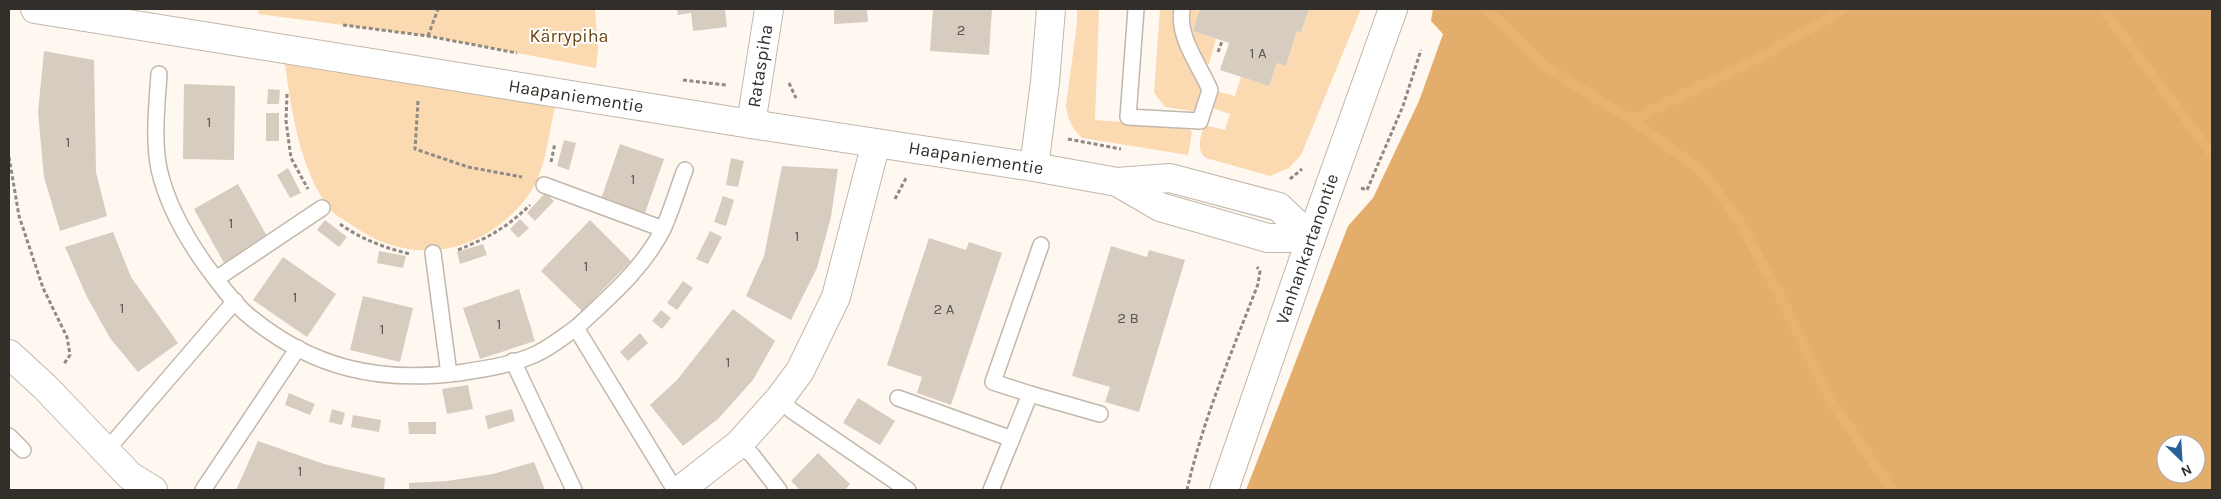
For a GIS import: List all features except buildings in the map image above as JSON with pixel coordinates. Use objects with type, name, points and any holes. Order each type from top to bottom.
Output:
[{"type":"street","name":"Haapaniementie","points":[[35,9],[97,13],[751,124],[1034,166],[1118,182],[1170,178],[1279,207],[1311,238]]},
{"type":"street","name":"Rataspiha","points":[[751,124],[769,9]]},
{"type":"street","points":[[1034,166],[1046,82],[1052,9]]},
{"type":"street","name":"Vanhankartanontie","points":[[1224,490],[1393,9]]},
{"type":"street","points":[[680,490],[739,444],[780,398],[800,371],[836,297],[876,143]]},
{"type":"street","name":"Haapaniementie","points":[[1118,182],[1160,206],[1253,234],[1268,238],[1311,238]]},
{"type":"street","points":[[9,354],[44,387],[130,476],[153,490]]},
{"type":"lane","points":[[1136,9],[1128,117],[1200,121],[1210,90],[1186,42],[1180,19],[1182,9]]},
{"type":"lane","points":[[159,74],[156,122],[159,168],[172,208],[194,249],[216,279],[248,315],[298,348],[326,363],[389,376],[448,374],[489,369],[538,353],[576,328],[644,260],[663,229],[685,170]]},
{"type":"lane","points":[[545,183],[663,229]]},
{"type":"lane","points":[[216,279],[322,208]]},
{"type":"lane","points":[[1041,245],[992,382],[1100,414]]},
{"type":"lane","points":[[433,253],[448,374]]},
{"type":"lane","points":[[106,451],[235,301]]},
{"type":"lane","points":[[576,328],[675,490]]},
{"type":"lane","points":[[203,490],[298,348]]},
{"type":"lane","points":[[514,361],[574,490]]},
{"type":"lane","points":[[991,490],[1030,394]]},
{"type":"lane","points":[[780,398],[791,410],[908,490]]},
{"type":"lane","points":[[898,398],[1012,439]]},
{"type":"lane","points":[[9,436],[23,450]]},
{"type":"lane","points":[[739,444],[752,455],[779,490]]},
{"type":"path","points":[[428,36],[438,9]]},
{"type":"path","points":[[287,94],[286,121],[291,158],[307,188],[327,215],[356,235],[392,250],[416,256],[457,250],[491,236],[512,222],[538,197],[545,183],[555,143]]},
{"type":"path","points":[[419,94],[416,149],[468,167],[545,183]]},
{"type":"path","points":[[9,157],[18,216],[43,288],[67,338],[70,354],[57,374],[44,387]]},
{"type":"path","points":[[1264,203],[1270,186],[1289,180],[1304,167]]},
{"type":"path","points":[[1187,490],[1195,455],[1216,391],[1258,284],[1260,271],[1247,250],[1253,234]]},
{"type":"green space","name":"Kärrypiha","points":[[259,9],[595,9],[598,49],[596,68],[428,36],[258,14]]},
{"type":"green space","points":[[1077,9],[1099,9],[1095,120],[1187,127],[1192,132],[1188,155],[1082,138],[1076,131],[1069,120],[1066,106],[1077,23]]},
{"type":"green space","points":[[1160,9],[1178,9],[1203,88],[1196,109],[1192,111],[1165,107],[1154,93]]},
{"type":"green space","points":[[1189,9],[1200,11],[1193,31],[1216,39],[1209,64],[1204,63],[1192,37],[1189,25]]},
{"type":"green space","points":[[1309,9],[1361,9],[1301,155],[1289,168],[1270,176],[1206,158],[1200,147],[1200,138],[1204,125],[1225,130],[1230,114],[1213,108],[1219,92],[1235,96],[1241,77],[1269,86],[1277,63],[1286,66],[1297,31],[1301,33]]},
{"type":"green space","points":[[285,64],[555,107],[546,154],[538,177],[527,197],[510,216],[490,231],[469,242],[446,249],[423,250],[399,247],[376,239],[334,213],[319,193],[298,139]]},
{"type":"shaded area","points":[[1433,9],[2212,9],[2212,490],[1246,490],[1348,226],[1373,198],[1419,101],[1443,34],[1431,21]]},
{"type":"waterway","points":[[1486,9],[1547,68],[1632,120],[1703,172],[1737,218],[1777,290],[1834,405],[1892,490]]},
{"type":"waterway","points":[[1632,120],[1769,52],[1844,9]]},
{"type":"waterway","points":[[2103,9],[2212,154]]}]
